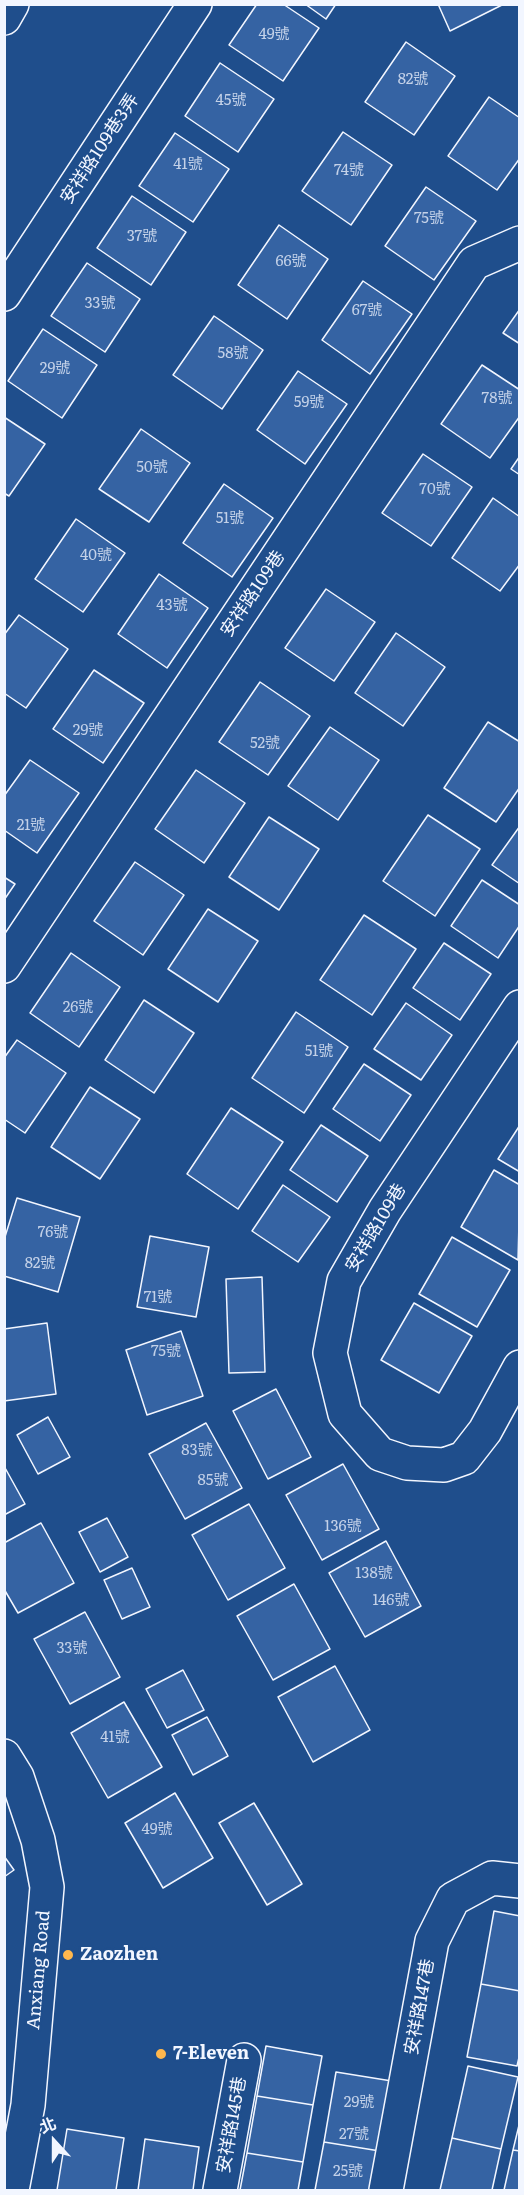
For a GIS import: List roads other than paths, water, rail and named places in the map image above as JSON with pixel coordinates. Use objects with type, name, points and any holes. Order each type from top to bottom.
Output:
[{"type":"street","points":[[4,18],[12,4]]},
{"type":"street","name":"安祥路109巷3弄","points":[[4,294],[195,4]]},
{"type":"street","name":"安祥路109巷","points":[[4,966],[474,263],[519,243]]},
{"type":"street","name":"安祥路109巷","points":[[519,1007],[385,1210],[344,1281],[330,1353],[345,1414],[380,1454],[407,1463],[444,1465],[464,1458],[485,1431],[519,1367]]},
{"type":"street","name":"Anxiang Road","points":[[4,1756],[17,1777],[38,1840],[46,1887],[16,2106],[12,2190]]},
{"type":"street","name":"安祥路147巷","points":[[386,2190],[432,1941],[453,1899],[492,1878],[519,1881]]},
{"type":"street","name":"安祥路145巷","points":[[220,2190],[244,2060]]},
{"type":"place","name":"Zaozhen","points":[[68,1955]]},
{"type":"place","name":"7-Eleven","points":[[161,2054]]}]
